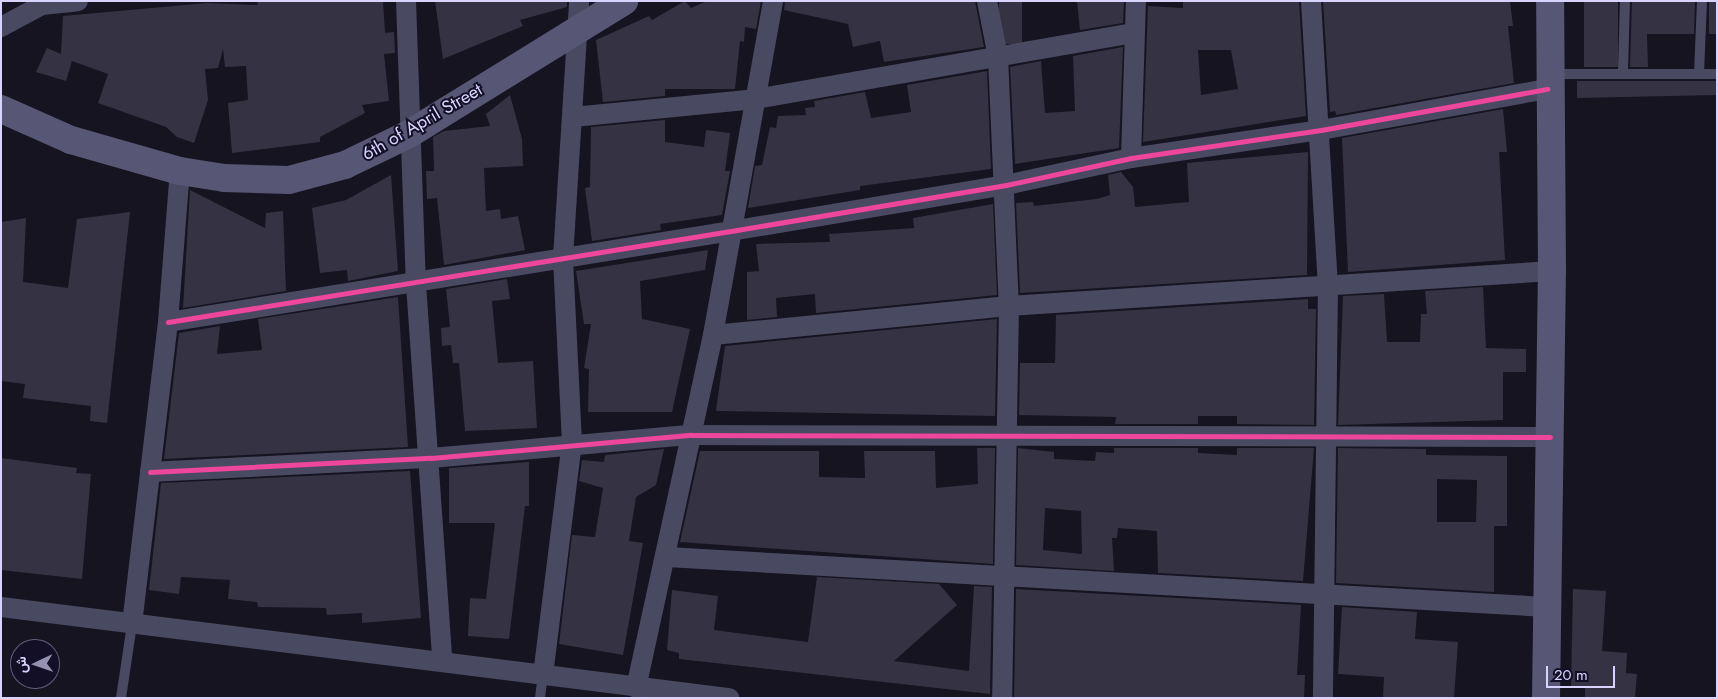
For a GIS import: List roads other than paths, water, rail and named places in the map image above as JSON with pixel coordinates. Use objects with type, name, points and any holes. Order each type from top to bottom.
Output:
[{"type":"street","points":[[1,27],[42,5],[78,1]]},
{"type":"street","points":[[406,1],[409,134],[416,284],[431,458],[442,659]]},
{"type":"street","name":"6th of April Street","points":[[1,109],[71,140],[180,171],[242,180],[288,180],[345,165],[409,134],[580,13],[624,1]]},
{"type":"street","points":[[636,688],[667,557],[713,335],[773,1]]},
{"type":"street","points":[[986,1],[998,57],[1006,184],[1009,306],[1002,698]]},
{"type":"street","points":[[1131,158],[1136,1]]},
{"type":"street","points":[[1311,1],[1321,130],[1328,285],[1323,433],[1323,698]]},
{"type":"street","points":[[1546,698],[1552,271],[1548,82],[1550,1]]},
{"type":"street","points":[[543,676],[572,443],[563,258],[580,13]]},
{"type":"street","points":[[573,118],[755,99],[1134,33]]},
{"type":"street","points":[[168,322],[416,284],[731,231],[1006,184],[1131,158],[1321,130],[1548,82]]},
{"type":"street","points":[[132,624],[168,322],[180,171]]},
{"type":"street","points":[[713,335],[1009,306],[1552,271]]},
{"type":"street","points":[[150,472],[431,458],[572,443],[691,436],[1323,433],[1550,437]]},
{"type":"street","points":[[667,557],[1547,607]]},
{"type":"street","points":[[1,607],[132,624],[442,659],[543,676],[729,698]]},
{"type":"lane","points":[[1623,71],[1625,1]]},
{"type":"lane","points":[[1699,73],[1702,1]]},
{"type":"lane","points":[[1548,82],[1623,71],[1717,74]]},
{"type":"lane","points":[[121,698],[132,624]]},
{"type":"lane","points":[[540,698],[543,676]]}]
